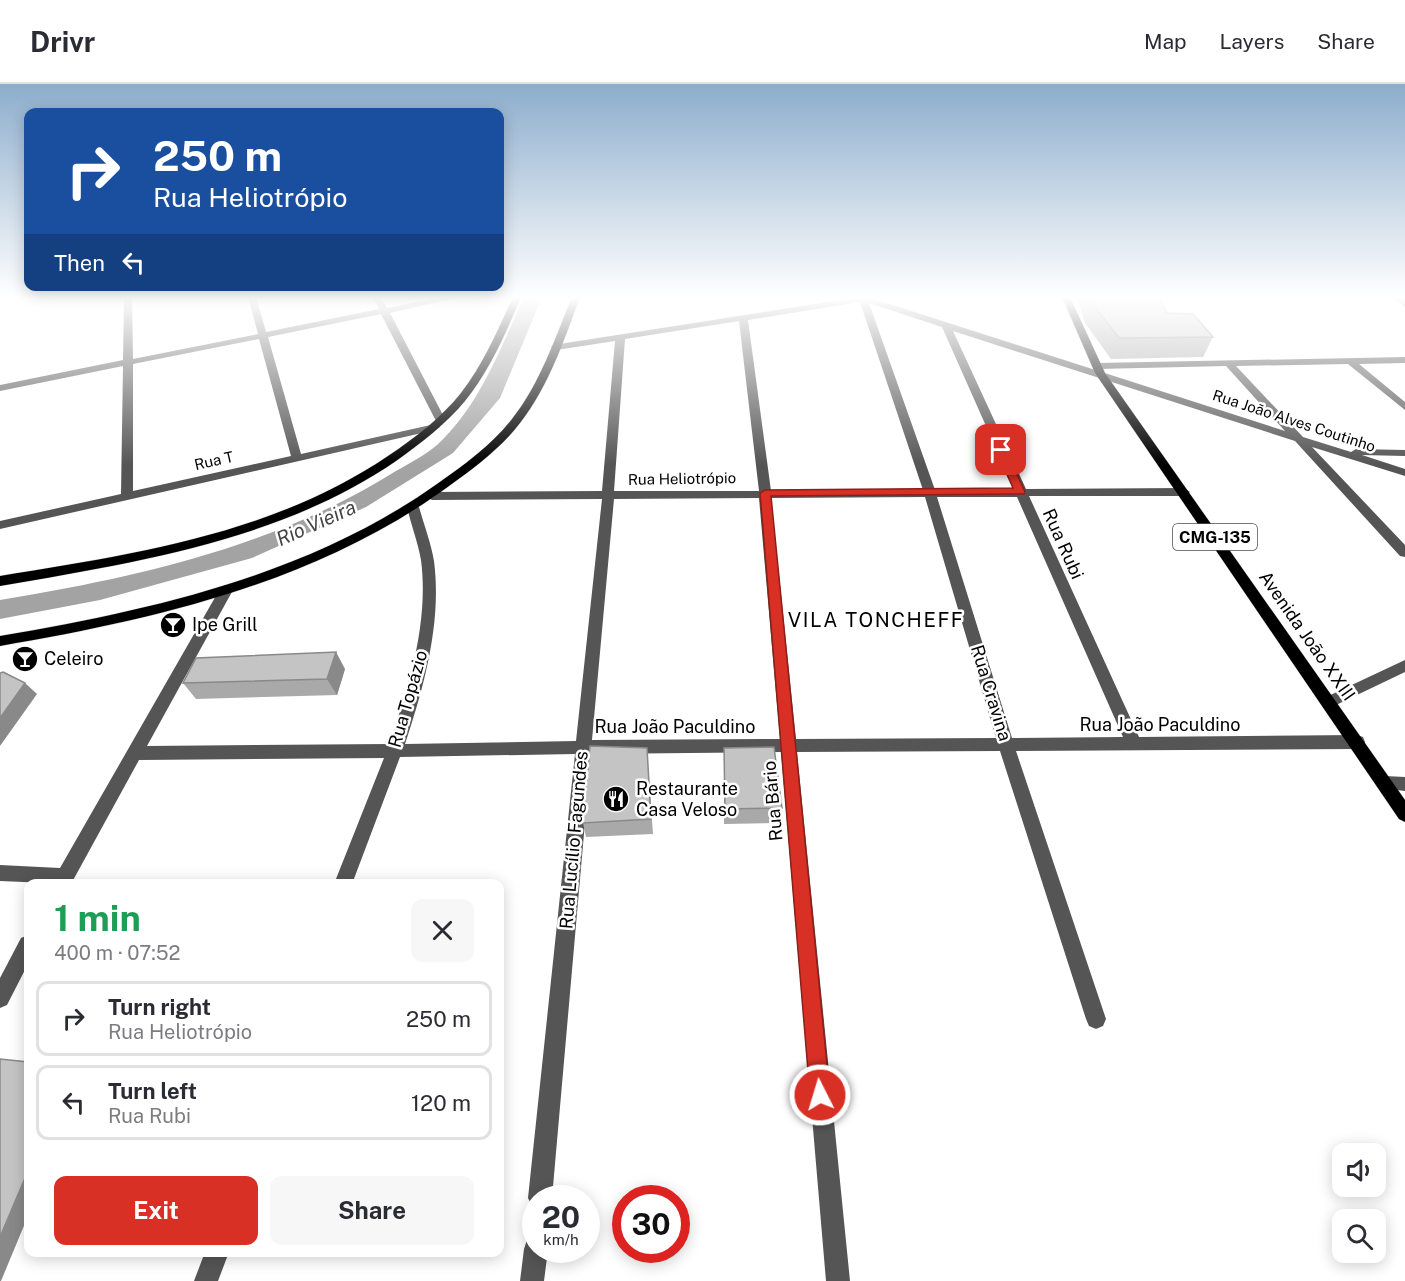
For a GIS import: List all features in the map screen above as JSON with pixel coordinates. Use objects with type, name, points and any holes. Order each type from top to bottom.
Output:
[{"type":"main road","points":[[0,581],[149,555],[242,531],[302,508],[350,485],[390,462],[438,424],[466,393],[490,353]]},
{"type":"main road","points":[[1,642],[93,625],[226,590],[320,555],[412,507],[432,496],[479,458],[519,418],[553,353]]},
{"type":"main road","name":"Avenida João XXIII","points":[[1091,353],[1098,369],[1405,814]]},
{"type":"street","points":[[127,353],[127,496]]},
{"type":"street","points":[[0,381],[159,353]]},
{"type":"street","points":[[268,353],[297,458]]},
{"type":"street","points":[[404,353],[438,424]]},
{"type":"street","name":"Rua Lucílio Fagundes","points":[[541,1185],[608,494],[619,353]]},
{"type":"street","name":"Rua Bário","points":[[747,353],[765,493],[838,1281]]},
{"type":"street","name":"Rua Cravina","points":[[885,353],[930,493],[1006,745],[1096,1019]]},
{"type":"street","name":"Rua Rubi","points":[[958,353],[1135,745]]},
{"type":"street","name":"Rua João Alves Coutinho","points":[[1041,353],[1098,369],[1405,473]]},
{"type":"street","points":[[0,388],[127,359]]},
{"type":"street","points":[[1098,369],[1405,360]]},
{"type":"street","points":[[1350,361],[1405,407]]},
{"type":"street","points":[[1229,364],[1405,553]]},
{"type":"street","name":"Rua T","points":[[0,525],[438,424]]},
{"type":"street","points":[[1341,452],[1405,453]]},
{"type":"street","name":"Rua Heliotrópio","points":[[432,496],[1184,492]]},
{"type":"street","name":"Rua Topázio","points":[[345,879],[393,751],[420,664],[429,601],[428,567],[412,507]]},
{"type":"street","points":[[64,879],[226,590]]},
{"type":"street","points":[[1329,702],[1405,666]]},
{"type":"street","name":"Rua João Paculdino","points":[[136,753],[583,747],[1357,742]]},
{"type":"street","points":[[1385,783],[1405,784]]},
{"type":"street","points":[[0,873],[54,879]]},
{"type":"street","points":[[0,999],[24,953]]},
{"type":"street","points":[[206,1281],[215,1257]]},
{"type":"street","points":[[532,1281],[534,1263]]},
{"type":"water","name":"Rio Vieira","points":[[498,353],[519,353],[500,398],[453,453],[366,507],[252,558],[100,600],[0,619],[0,600],[152,570],[202,556],[299,521],[346,499],[421,457],[437,445],[465,412],[488,376]]},
{"type":"building","points":[[336,652],[327,679],[183,683],[196,658]]},
{"type":"building","points":[[3,672],[25,683],[0,718],[0,673]]},
{"type":"building","name":"Restaurante Casa Veloso","points":[[590,746],[647,748],[651,819],[583,823]]},
{"type":"building","points":[[774,747],[782,808],[725,809],[724,748]]},
{"type":"building","points":[[0,1059],[24,1062],[24,1180],[0,1237]]},
{"type":"place","name":"Ipe Grill","points":[[173,625]]},
{"type":"place","name":"Celeiro","points":[[25,659]]},
{"type":"place","name":"Restaurante Casa Veloso","points":[[616,799]]},
{"type":"district","name":"VILA TONCHEFF","points":[[876,620]]},
{"type":"route","points":[[820,1095],[765,493],[1020,492],[1001,450]]}]
